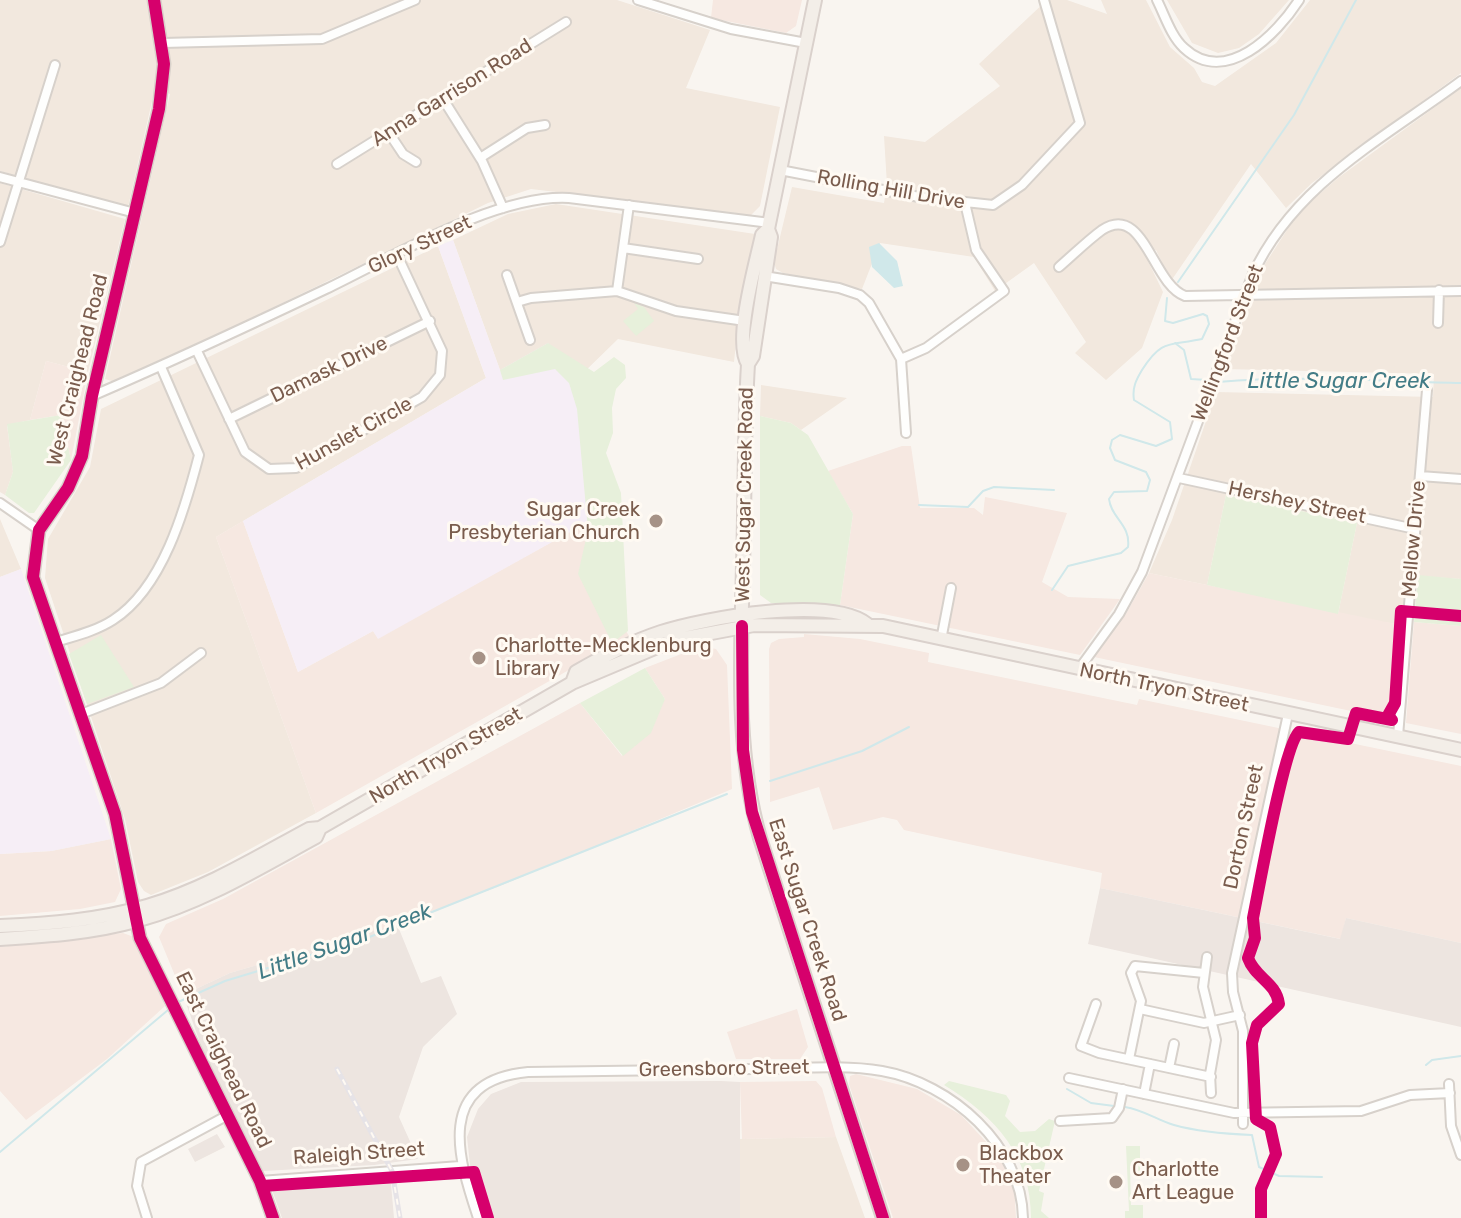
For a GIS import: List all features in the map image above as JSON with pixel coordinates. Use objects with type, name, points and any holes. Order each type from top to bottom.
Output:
[{"type":"main road","name":"West Sugar Creek Road","points":[[742,621],[748,364],[753,356],[771,237],[769,226],[815,0]]},
{"type":"main road","name":"West Sugar Creek Road","points":[[748,364],[742,356],[745,321],[762,235],[769,226]]},
{"type":"main road","name":"North Tryon Street","points":[[0,939],[66,934],[136,915],[201,886],[309,829],[320,828],[572,683],[576,672],[642,639],[680,627],[742,621],[854,628],[867,624],[1461,750]]},
{"type":"main road","name":"East Sugar Creek Road","points":[[742,621],[743,750],[752,809],[883,1218]]},
{"type":"main road","name":"North Tryon Street","points":[[0,926],[136,915]]},
{"type":"street","name":"West Craighead Road","points":[[136,915],[115,814],[33,577],[39,530],[77,470],[159,109],[164,64],[154,0]]},
{"type":"street","points":[[163,43],[322,39],[415,0]]},
{"type":"street","points":[[638,0],[731,29],[806,43]]},
{"type":"street","name":"Rolling Hill Drive","points":[[780,170],[965,203],[1001,202],[1038,169],[1080,123],[1044,0]]},
{"type":"street","points":[[1157,0],[1185,49],[1216,61],[1234,59],[1255,47],[1281,25],[1299,0]]},
{"type":"street","name":"Anna Garrison Road","points":[[337,164],[566,22]]},
{"type":"street","points":[[0,242],[55,65]]},
{"type":"street","name":"Wellingford Street","points":[[1079,670],[1134,589],[1179,478],[1245,296],[1273,236],[1308,194],[1461,81]]},
{"type":"street","points":[[443,99],[480,158],[503,208]]},
{"type":"street","points":[[480,158],[527,128],[545,125]]},
{"type":"street","points":[[389,133],[403,154],[416,162]]},
{"type":"street","points":[[0,177],[135,213]]},
{"type":"street","name":"Glory Street","points":[[92,396],[197,351],[503,208],[550,197],[629,205],[769,226]]},
{"type":"street","points":[[901,359],[926,348],[1004,291],[976,250],[965,203]]},
{"type":"street","points":[[617,291],[629,205]]},
{"type":"street","points":[[1059,267],[1103,230],[1122,226],[1134,229],[1172,291],[1193,297],[1461,291]]},
{"type":"street","points":[[623,248],[698,259]]},
{"type":"street","name":"Hunslet Circle","points":[[197,351],[245,452],[256,463],[283,471],[296,468],[422,397],[434,385],[443,364],[442,351],[397,255]]},
{"type":"street","points":[[507,275],[530,340]]},
{"type":"street","points":[[764,276],[860,295],[879,318],[901,359],[906,433]]},
{"type":"street","points":[[1438,323],[1439,290]]},
{"type":"street","points":[[517,302],[531,298],[617,291],[676,311],[745,321]]},
{"type":"street","name":"Damask Drive","points":[[229,419],[430,321]]},
{"type":"street","points":[[56,642],[115,618],[145,592],[160,568],[199,455],[161,367]]},
{"type":"street","name":"Mellow Drive","points":[[1398,736],[1427,390]]},
{"type":"street","points":[[1420,476],[1461,479]]},
{"type":"street","name":"Hershey Street","points":[[1179,478],[1415,529]]},
{"type":"street","points":[[0,503],[39,530]]},
{"type":"street","points":[[941,640],[951,588]]},
{"type":"street","points":[[81,714],[161,683],[201,653]]},
{"type":"street","name":"Dorton Street","points":[[1243,1124],[1244,1055],[1232,973],[1288,714]]},
{"type":"street","name":"East Craighead Road","points":[[136,915],[140,938],[260,1181],[273,1218]]},
{"type":"street","points":[[1207,957],[1204,993],[1216,1040],[1211,1093]]},
{"type":"street","points":[[1129,1059],[1140,1009],[1141,997],[1131,973],[1137,965],[1204,973]]},
{"type":"street","points":[[1096,1004],[1081,1046],[1211,1077]]},
{"type":"street","points":[[1140,1009],[1213,1023],[1240,1015]]},
{"type":"street","points":[[1169,1068],[1174,1044]]},
{"type":"street","points":[[1144,1094],[1150,1064]]},
{"type":"street","name":"Greensboro Street","points":[[460,1166],[458,1131],[466,1108],[481,1090],[505,1076],[528,1072],[833,1068],[897,1075],[947,1098],[993,1139],[1009,1159],[1020,1187],[1023,1218]]},
{"type":"street","points":[[1069,1078],[1243,1113],[1361,1111],[1410,1095],[1450,1088],[1450,1117],[1461,1155]]},
{"type":"street","points":[[1060,1121],[1112,1118],[1119,1108],[1123,1089]]},
{"type":"street","points":[[147,1218],[137,1186],[137,1170],[141,1162],[228,1115]]},
{"type":"street","points":[[460,1166],[478,1218]]},
{"type":"street","name":"Raleigh Street","points":[[260,1181],[460,1166]]},
{"type":"shaded area","points":[[0,0],[617,0],[710,30],[686,88],[780,107],[760,206],[751,215],[531,189],[488,203],[118,383],[105,379],[170,94],[155,88],[128,207],[0,171]]},
{"type":"shaded area","points":[[713,0],[802,0],[796,26],[786,33],[711,18]]},
{"type":"shaded area","points":[[1047,0],[1067,0],[1107,14],[1101,0],[1146,0],[1170,47],[1194,68],[1202,82],[1215,86],[1276,43],[1310,0],[1461,0],[1461,73],[1312,183],[1286,208],[1251,164],[1171,281],[1156,250],[1145,255],[1163,292],[1142,348],[1106,380],[1075,353],[1086,342],[1034,263],[995,291],[974,257],[880,243],[862,289],[776,269],[774,262],[792,187],[884,203],[887,185],[884,136],[925,142],[1000,86],[979,64]]},
{"type":"shaded area","points":[[1167,0],[1289,0],[1259,34],[1239,48],[1218,53],[1192,43]]},
{"type":"shaded area","points":[[1461,88],[1461,579],[1406,575],[1401,625],[1338,614],[1357,523],[1226,495],[1207,585],[1149,573],[1172,520],[1216,392],[1433,397],[1434,374],[1224,369],[1265,264],[1298,213],[1338,178]]},
{"type":"shaded area","points":[[0,183],[125,219],[88,372],[46,361],[30,420],[7,425],[13,472],[5,495],[0,492]]},
{"type":"shaded area","points":[[556,204],[755,234],[739,314],[734,362],[618,339],[579,377],[500,370],[453,240],[508,214]]},
{"type":"shaded area","points":[[453,240],[500,370],[548,343],[578,372],[597,517],[378,639],[373,631],[298,672],[243,521],[486,378],[438,246]]},
{"type":"shaded area","points":[[438,246],[486,378],[216,537],[316,813],[208,872],[151,895],[138,882],[125,819],[45,578],[48,539],[90,467],[101,409]]},
{"type":"shaded area","points":[[46,361],[88,372],[71,460],[61,415],[30,420]]},
{"type":"shaded area","points":[[761,385],[847,398],[801,430],[791,423],[760,416]]},
{"type":"shaded area","points":[[902,446],[911,446],[920,508],[974,508],[983,515],[985,497],[1067,513],[1042,582],[1068,597],[1120,599],[1080,655],[840,605],[853,514],[828,471]]},
{"type":"shaded area","points":[[597,517],[585,559],[629,636],[316,813],[216,537],[243,521],[298,672],[373,631],[378,638]]},
{"type":"shaded area","points":[[0,519],[21,569],[0,577]]},
{"type":"shaded area","points":[[21,569],[111,839],[51,851],[0,854],[0,577]]},
{"type":"shaded area","points":[[1149,573],[1401,625],[1394,720],[1094,657],[1127,612]]},
{"type":"shaded area","points":[[1414,622],[1461,626],[1461,734],[1406,723]]},
{"type":"shaded area","points":[[804,634],[860,639],[929,653],[928,662],[1137,705],[1139,699],[1461,766],[1461,943],[1346,918],[1341,939],[1100,888],[1102,873],[904,830],[897,820],[883,817],[833,830],[819,787],[770,802],[769,649],[771,643],[779,639],[804,637]]},
{"type":"shaded area","points":[[702,646],[716,649],[727,665],[732,789],[500,886],[397,924],[230,973],[183,995],[159,937],[166,924],[223,899],[580,703],[622,756],[665,699],[645,668]]},
{"type":"shaded area","points":[[111,839],[121,889],[115,902],[80,909],[0,916],[0,854],[51,851]]},
{"type":"shaded area","points":[[1100,888],[1340,939],[1346,918],[1461,943],[1461,1027],[1088,944]]},
{"type":"shaded area","points":[[397,924],[421,983],[441,976],[457,1014],[423,1047],[399,1117],[418,1159],[374,1165],[263,1171],[202,1048],[183,995],[230,973]]},
{"type":"shaded area","points":[[123,933],[134,937],[165,1006],[107,1059],[26,1120],[0,1091],[0,947]]},
{"type":"shaded area","points":[[797,1009],[808,1047],[800,1059],[736,1059],[727,1032]]},
{"type":"shaded area","points":[[856,1074],[917,1089],[961,1115],[1004,1161],[1014,1184],[1016,1218],[893,1218],[849,1084],[850,1076]]},
{"type":"shaded area","points":[[816,1081],[822,1088],[836,1137],[742,1139],[740,1082]]},
{"type":"shaded area","points":[[521,1082],[740,1082],[740,1218],[488,1218],[470,1165],[467,1137],[478,1109],[491,1094]]},
{"type":"shaded area","points":[[217,1134],[225,1147],[195,1162],[188,1149]]},
{"type":"shaded area","points":[[836,1137],[865,1218],[740,1218],[738,1139]]},
{"type":"shaded area","points":[[391,1184],[394,1218],[282,1218],[272,1190]]},
{"type":"green space","points":[[634,303],[644,307],[654,321],[636,336],[623,321],[638,309]]},
{"type":"green space","points":[[548,343],[594,372],[614,357],[625,365],[626,378],[616,389],[612,408],[613,433],[606,453],[621,493],[628,631],[616,640],[610,639],[578,574],[588,530],[577,409],[569,383],[555,369],[503,380],[500,370]]},
{"type":"green space","points":[[61,415],[71,460],[34,513],[29,513],[5,495],[13,472],[7,424]]},
{"type":"green space","points":[[760,416],[791,423],[808,435],[853,514],[840,605],[771,603],[760,595]]},
{"type":"green space","points":[[1226,495],[1357,523],[1338,614],[1207,585]]},
{"type":"green space","points":[[1418,575],[1461,579],[1461,626],[1414,622]]},
{"type":"green space","points":[[101,635],[134,687],[87,704],[69,654]]},
{"type":"green space","points":[[645,668],[665,699],[651,733],[623,756],[580,703]]},
{"type":"green space","points":[[949,1081],[1006,1095],[1010,1101],[1005,1116],[1020,1132],[1035,1131],[1049,1119],[1055,1121],[1039,1191],[1044,1193],[1041,1211],[1049,1218],[1031,1218],[1025,1176],[1007,1140],[980,1111],[944,1085]]},
{"type":"green space","points":[[1126,1146],[1140,1146],[1140,1178],[1135,1178],[1135,1166],[1130,1166],[1131,1205],[1143,1205],[1143,1218],[1125,1218],[1125,1211],[1129,1211]]},
{"type":"water","points":[[879,243],[897,261],[903,286],[894,288],[872,267],[869,247]]},
{"type":"waterway","points":[[1178,282],[1294,115],[1356,0]]},
{"type":"waterway","name":"Little Sugar Creek","points":[[1052,590],[1068,566],[1121,553],[1128,547],[1127,533],[1109,499],[1114,492],[1147,491],[1150,480],[1146,472],[1115,460],[1110,448],[1112,440],[1120,435],[1156,446],[1172,439],[1170,422],[1134,400],[1135,384],[1149,360],[1161,348],[1202,339],[1209,324],[1207,316],[1203,314],[1173,323],[1165,321],[1167,298]]},
{"type":"waterway","name":"Little Sugar Creek","points":[[1175,343],[1184,350],[1191,379],[1207,380]]},
{"type":"waterway","name":"Little Sugar Creek","points":[[1218,382],[1309,379],[1461,383]]},
{"type":"waterway","points":[[919,505],[968,507],[983,491],[994,487],[1054,490]]},
{"type":"waterway","name":"Little Sugar Creek","points":[[770,781],[862,751],[909,727]]},
{"type":"waterway","name":"Little Sugar Creek","points":[[176,1003],[225,981],[367,938],[727,794]]},
{"type":"waterway","name":"Little Sugar Creek","points":[[0,1152],[168,1010]]},
{"type":"waterway","points":[[1426,1065],[1432,1060],[1461,1056]]},
{"type":"waterway","points":[[1067,1089],[1091,1103],[1114,1106]]},
{"type":"waterway","points":[[1125,1107],[1184,1127],[1252,1135],[1259,1167],[1279,1176],[1322,1177]]},
{"type":"railway","points":[[337,1069],[392,1171],[400,1218]]},
{"type":"cycle path","points":[[154,0],[164,64],[159,109],[92,396],[82,456],[68,488],[39,530],[33,577],[115,814],[140,938],[260,1181],[273,1218]]},
{"type":"cycle path","points":[[1386,719],[1395,703],[1401,611],[1461,616]]},
{"type":"cycle path","points":[[742,626],[743,750],[752,812],[883,1218]]},
{"type":"cycle path","points":[[1261,1218],[1261,1189],[1276,1154],[1270,1127],[1256,1119],[1252,1043],[1257,1025],[1279,1004],[1274,990],[1255,971],[1248,958],[1255,938],[1253,918],[1286,762],[1299,732],[1348,739],[1356,713],[1392,720]]},
{"type":"cycle path","points":[[262,1186],[474,1172],[488,1218]]},
{"type":"place","name":"Sugar Creek Presbyterian Church","points":[[656,521]]},
{"type":"place","name":"Charlotte-Mecklenburg Library","points":[[479,658]]},
{"type":"place","name":"Blackbox Theater","points":[[963,1165]]},
{"type":"place","name":"Charlotte Art League","points":[[1116,1182]]}]
